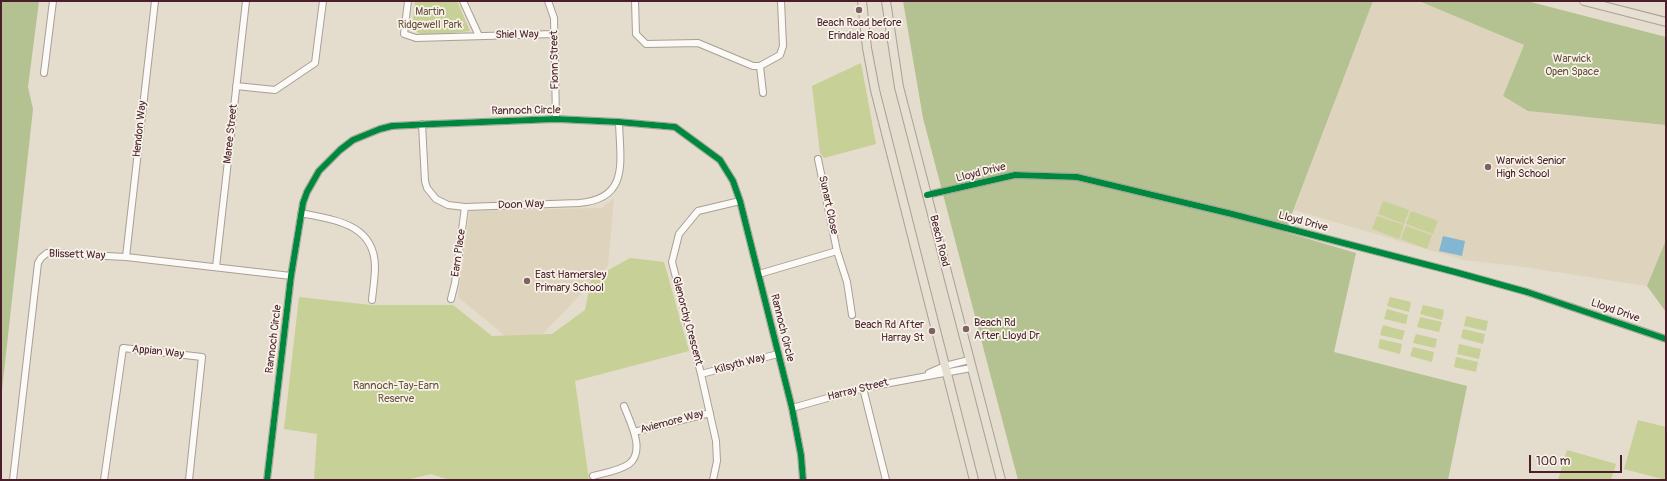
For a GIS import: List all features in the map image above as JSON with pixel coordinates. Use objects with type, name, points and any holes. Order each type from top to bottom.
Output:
[{"type":"main road","points":[[862,1],[867,48],[875,90],[974,480]]},
{"type":"main road","name":"Beach Road","points":[[886,1],[899,87],[1001,480]]},
{"type":"main road","points":[[1584,1],[1666,22]]},
{"type":"street","points":[[44,73],[53,1]]},
{"type":"street","name":"Hendon Way","points":[[126,257],[155,1]]},
{"type":"street","name":"Maree Street","points":[[216,267],[246,1]]},
{"type":"street","points":[[236,86],[274,90],[315,63],[323,1]]},
{"type":"street","name":"Shiel Way","points":[[408,1],[404,34],[416,38],[430,39],[554,34]]},
{"type":"street","points":[[463,1],[479,36]]},
{"type":"street","name":"Fionn Street","points":[[548,1],[554,18],[556,120]]},
{"type":"street","points":[[635,1],[636,34],[646,44],[698,43],[753,66],[760,66],[780,55],[783,46],[781,1]]},
{"type":"street","points":[[760,66],[763,93]]},
{"type":"street","name":"Rannoch Circle","points":[[267,480],[291,276],[301,213],[307,192],[313,180],[328,160],[353,140],[380,129],[392,126],[556,120],[619,122],[675,127],[720,160],[733,181],[740,201],[759,274],[792,408],[802,455],[803,480]]},
{"type":"street","name":"Doon Way","points":[[422,124],[426,181],[428,188],[436,199],[442,203],[465,207],[584,202],[602,198],[612,190],[618,177],[620,152],[619,122]]},
{"type":"street","name":"Sunart Close","points":[[818,159],[837,251],[847,282],[852,315]]},
{"type":"street","name":"Lloyd Drive","points":[[928,195],[1015,175],[1077,177],[1232,214],[1455,272],[1527,292],[1666,339]]},
{"type":"street","name":"Glenorchy Crescent","points":[[713,480],[716,470],[717,451],[710,412],[672,262],[679,234],[698,211],[740,201]]},
{"type":"street","name":"Earn Place","points":[[451,298],[455,283],[465,207]]},
{"type":"street","points":[[301,213],[343,222],[361,233],[366,239],[374,259],[372,300]]},
{"type":"street","points":[[759,274],[837,251]]},
{"type":"street","name":"Blissett Way","points":[[13,480],[38,263],[40,258],[47,253],[126,257],[291,276]]},
{"type":"street","name":"Appian Way","points":[[104,480],[123,348],[202,357],[189,480]]},
{"type":"street","name":"Kilsyth Way","points":[[701,374],[778,354]]},
{"type":"street","name":"Harray Street","points":[[792,408],[863,388],[970,364]]},
{"type":"street","points":[[863,388],[886,480]]},
{"type":"street","points":[[593,476],[621,468],[629,464],[634,457],[637,449],[634,432],[624,406]]},
{"type":"street","name":"Aviemore Way","points":[[634,432],[710,412]]},
{"type":"shaded area","name":"Warwick Senior High School","points":[[1373,1],[1419,1],[1524,45],[1503,96],[1528,111],[1666,125],[1666,240],[1647,286],[1524,267],[1464,260],[1294,210]]},
{"type":"shaded area","name":"East Hamersley Primary School","points":[[614,198],[608,266],[525,352],[458,297],[470,211],[602,208]]},
{"type":"green space","points":[[1,1],[39,1],[28,87],[33,109],[1,399]]},
{"type":"green space","name":"Martin Ridgewell Park","points":[[415,1],[457,1],[470,31],[424,36],[412,29]]},
{"type":"green space","points":[[903,1],[1373,1],[1285,232],[1356,253],[1334,352],[1467,386],[1448,480],[1018,480],[923,118]]},
{"type":"green space","name":"Warwick Open Space","points":[[1419,1],[1527,1],[1666,37],[1666,125],[1528,111],[1503,96],[1524,45]]},
{"type":"green space","points":[[861,63],[876,144],[824,158],[820,153],[812,86]]},
{"type":"green space","points":[[1383,201],[1409,210],[1404,224],[1378,214]]},
{"type":"green space","points":[[1411,211],[1438,221],[1433,234],[1406,224]]},
{"type":"green space","points":[[1377,216],[1404,225],[1399,239],[1372,229]]},
{"type":"green space","points":[[1406,226],[1432,235],[1427,249],[1401,239]]},
{"type":"green space","points":[[1666,240],[1666,312],[1647,286]]},
{"type":"green space","name":"Rannoch-Tay-Earn Reserve","points":[[630,258],[664,262],[689,351],[575,381],[589,480],[450,480],[431,474],[406,480],[314,480],[317,434],[284,429],[299,297],[371,305],[453,305],[492,336],[552,334],[585,310],[591,280]]},
{"type":"green space","points":[[1390,297],[1411,302],[1409,312],[1387,306]]},
{"type":"green space","points":[[1423,305],[1444,310],[1442,320],[1420,314]]},
{"type":"green space","points":[[1387,309],[1408,315],[1406,324],[1384,319]]},
{"type":"green space","points":[[1466,316],[1488,321],[1486,331],[1464,326]]},
{"type":"green space","points":[[1420,317],[1442,322],[1439,332],[1417,327]]},
{"type":"green space","points":[[1383,325],[1405,331],[1402,340],[1380,335]]},
{"type":"green space","points":[[1463,329],[1485,334],[1483,344],[1461,338]]},
{"type":"green space","points":[[1416,334],[1437,339],[1435,348],[1413,343]]},
{"type":"green space","points":[[1380,339],[1402,344],[1400,354],[1378,348]]},
{"type":"green space","points":[[1459,344],[1481,349],[1479,359],[1457,354]]},
{"type":"green space","points":[[1413,347],[1434,352],[1432,362],[1410,356]]},
{"type":"green space","points":[[1456,357],[1478,362],[1476,372],[1454,367]]},
{"type":"green space","points":[[1638,420],[1666,427],[1666,480],[1624,469]]},
{"type":"green space","points":[[1567,450],[1616,464],[1611,480],[1558,480]]},
{"type":"water","points":[[1443,236],[1465,241],[1462,256],[1439,251]]},
{"type":"cycle path","points":[[267,480],[291,276],[303,203],[307,192],[319,171],[340,150],[353,140],[380,129],[392,126],[556,119],[619,122],[675,127],[720,160],[733,181],[740,201],[792,408],[801,455],[803,480]]},
{"type":"cycle path","points":[[927,195],[1015,175],[1077,177],[1232,214],[1455,272],[1527,292],[1666,339]]},
{"type":"place","name":"Beach Road before Erindale Road","points":[[859,10]]},
{"type":"place","name":"Warwick Senior High School","points":[[1488,167]]},
{"type":"place","name":"East Hamersley Primary School","points":[[527,281]]},
{"type":"place","name":"Beach Rd After Lloyd Dr","points":[[966,329]]},
{"type":"place","name":"Beach Rd After Harray St","points":[[932,331]]}]
